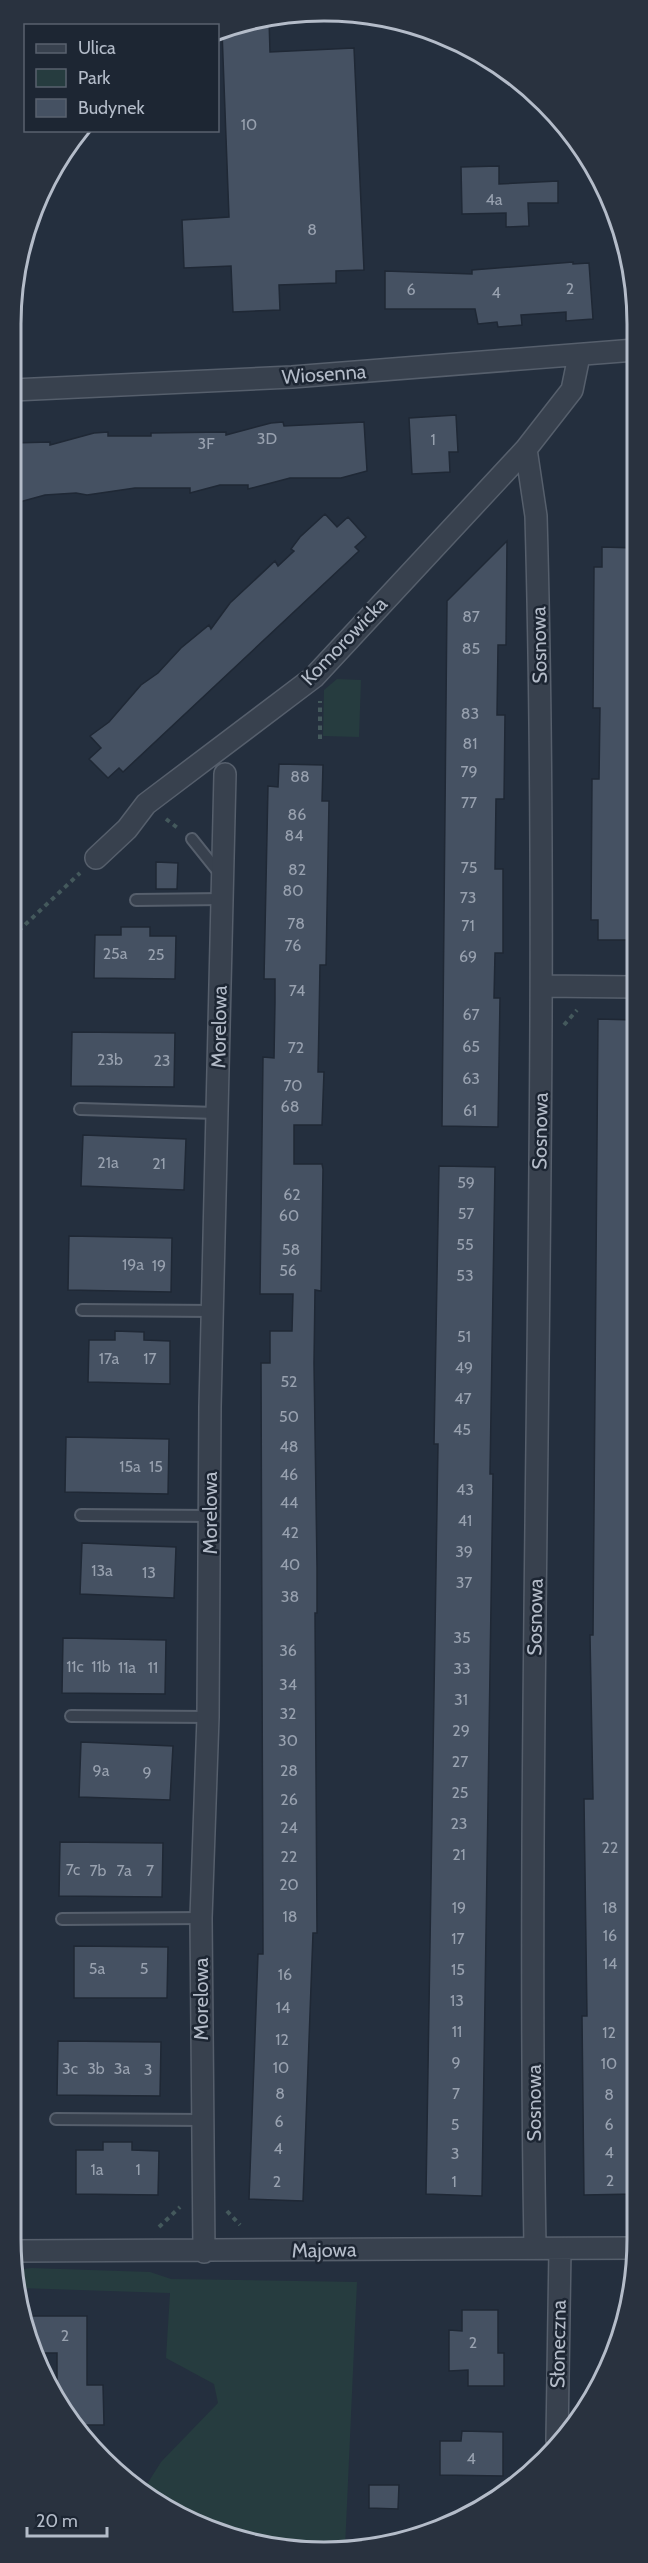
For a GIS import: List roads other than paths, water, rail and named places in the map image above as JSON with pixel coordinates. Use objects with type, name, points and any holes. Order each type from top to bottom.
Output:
[{"type":"street","name":"Wiosenna","points":[[21,390],[292,377],[627,351]]},
{"type":"street","name":"Komorowicka","points":[[96,858],[127,829],[146,804],[314,677],[526,448],[572,390],[579,356]]},
{"type":"street","name":"Sosnowa","points":[[526,448],[536,516],[540,652],[542,986],[534,1811],[535,2247]]},
{"type":"street","name":"Morelowa","points":[[204,2252],[201,1918],[208,1717],[213,1311],[225,774]]},
{"type":"street","points":[[542,986],[627,987]]},
{"type":"street","name":"Majowa","points":[[22,2251],[204,2252],[535,2247],[627,2248]]},
{"type":"street","name":"Słoneczna","points":[[557,2432],[560,2249]]},
{"type":"lane","points":[[192,839],[222,876]]},
{"type":"lane","points":[[136,900],[223,899]]},
{"type":"lane","points":[[80,1109],[217,1113]]},
{"type":"lane","points":[[82,1310],[213,1311]]},
{"type":"lane","points":[[81,1515],[210,1516]]},
{"type":"lane","points":[[71,1716],[208,1717]]},
{"type":"lane","points":[[62,1919],[201,1918]]},
{"type":"lane","points":[[56,2119],[202,2120]]}]
